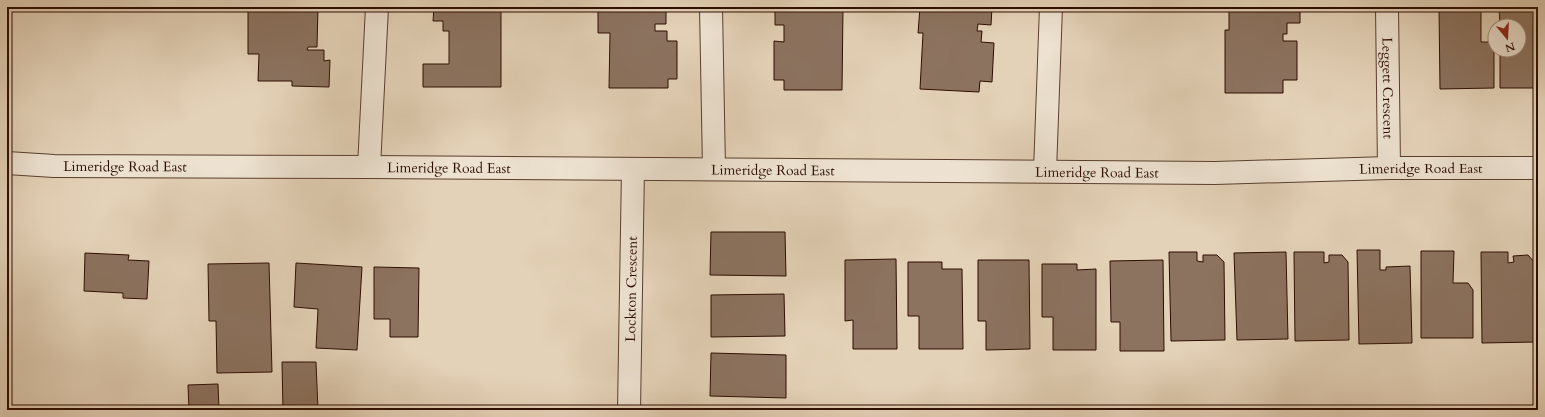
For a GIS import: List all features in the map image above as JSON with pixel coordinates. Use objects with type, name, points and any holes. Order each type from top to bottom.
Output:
[{"type":"street","points":[[369,167],[377,7]]},
{"type":"street","points":[[711,7],[714,169]]},
{"type":"street","points":[[1045,172],[1051,7]]},
{"type":"street","name":"Leggett Crescent","points":[[1387,7],[1389,168]]},
{"type":"street","name":"Limeridge Road East","points":[[7,163],[62,166],[1215,173],[1389,168],[1538,168]]},
{"type":"street","name":"Lockton Crescent","points":[[629,410],[633,169]]},
{"type":"building","points":[[248,7],[318,7],[317,47],[308,47],[307,50],[324,50],[324,61],[330,60],[329,87],[292,86],[292,81],[258,81],[259,54],[248,54]]},
{"type":"building","points":[[434,7],[501,7],[501,87],[423,87],[423,64],[449,64],[449,31],[443,31],[443,21],[433,21]]},
{"type":"building","points":[[598,7],[666,7],[666,24],[655,24],[655,31],[667,31],[667,41],[677,41],[677,79],[668,79],[668,88],[609,88],[610,33],[598,33]]},
{"type":"building","points":[[775,7],[843,7],[842,90],[784,90],[784,80],[774,80],[774,41],[784,42],[784,25],[775,25]]},
{"type":"building","points":[[920,7],[992,7],[991,25],[978,24],[977,31],[982,31],[981,42],[994,43],[992,82],[980,81],[979,92],[920,89],[923,33],[918,33]]},
{"type":"building","points":[[1229,7],[1300,7],[1300,23],[1287,23],[1287,34],[1283,34],[1283,41],[1297,41],[1297,80],[1283,80],[1283,93],[1225,93],[1225,30],[1229,30]]},
{"type":"building","points":[[1439,7],[1481,7],[1481,42],[1487,42],[1487,58],[1494,58],[1494,88],[1440,89]]},
{"type":"building","points":[[1499,7],[1538,7],[1538,88],[1500,88],[1500,58],[1527,58],[1527,18],[1500,18]]},
{"type":"building","points":[[711,232],[785,232],[786,276],[710,275]]},
{"type":"building","points":[[1357,250],[1380,250],[1380,270],[1386,270],[1386,267],[1410,266],[1412,343],[1359,344]]},
{"type":"building","points":[[1421,251],[1454,251],[1453,283],[1468,283],[1473,290],[1473,338],[1421,338]]},
{"type":"building","points":[[1169,252],[1197,252],[1197,261],[1203,262],[1203,255],[1217,255],[1224,262],[1225,340],[1171,341]]},
{"type":"building","points":[[1286,252],[1288,339],[1237,340],[1234,253]]},
{"type":"building","points":[[1294,252],[1324,252],[1324,263],[1329,262],[1329,255],[1342,255],[1348,262],[1349,340],[1295,341]]},
{"type":"building","points":[[1481,252],[1508,252],[1508,263],[1514,262],[1513,256],[1528,255],[1535,263],[1536,342],[1482,343]]},
{"type":"building","points":[[85,253],[129,255],[128,260],[149,261],[147,299],[123,298],[123,293],[84,291]]},
{"type":"building","points":[[896,259],[897,349],[853,349],[853,320],[845,321],[845,260]]},
{"type":"building","points":[[978,260],[1029,260],[1030,349],[986,350],[986,321],[978,321]]},
{"type":"building","points":[[1163,260],[1164,351],[1120,351],[1120,322],[1111,322],[1110,261]]},
{"type":"building","points":[[908,262],[942,262],[942,269],[962,269],[963,349],[919,349],[919,316],[908,316]]},
{"type":"building","points":[[269,263],[272,372],[217,373],[216,321],[209,321],[208,264]]},
{"type":"building","points":[[296,263],[362,267],[357,350],[316,348],[318,309],[294,307]]},
{"type":"building","points":[[1042,264],[1077,264],[1077,270],[1096,269],[1096,350],[1053,350],[1053,317],[1042,317]]},
{"type":"building","points":[[374,267],[419,268],[418,337],[390,337],[390,319],[374,319]]},
{"type":"building","points":[[784,294],[785,336],[711,337],[711,295]]},
{"type":"building","points":[[711,353],[786,355],[786,398],[710,396]]},
{"type":"building","points":[[282,362],[316,362],[318,410],[283,410]]},
{"type":"building","points":[[218,384],[219,410],[189,410],[188,385]]}]
